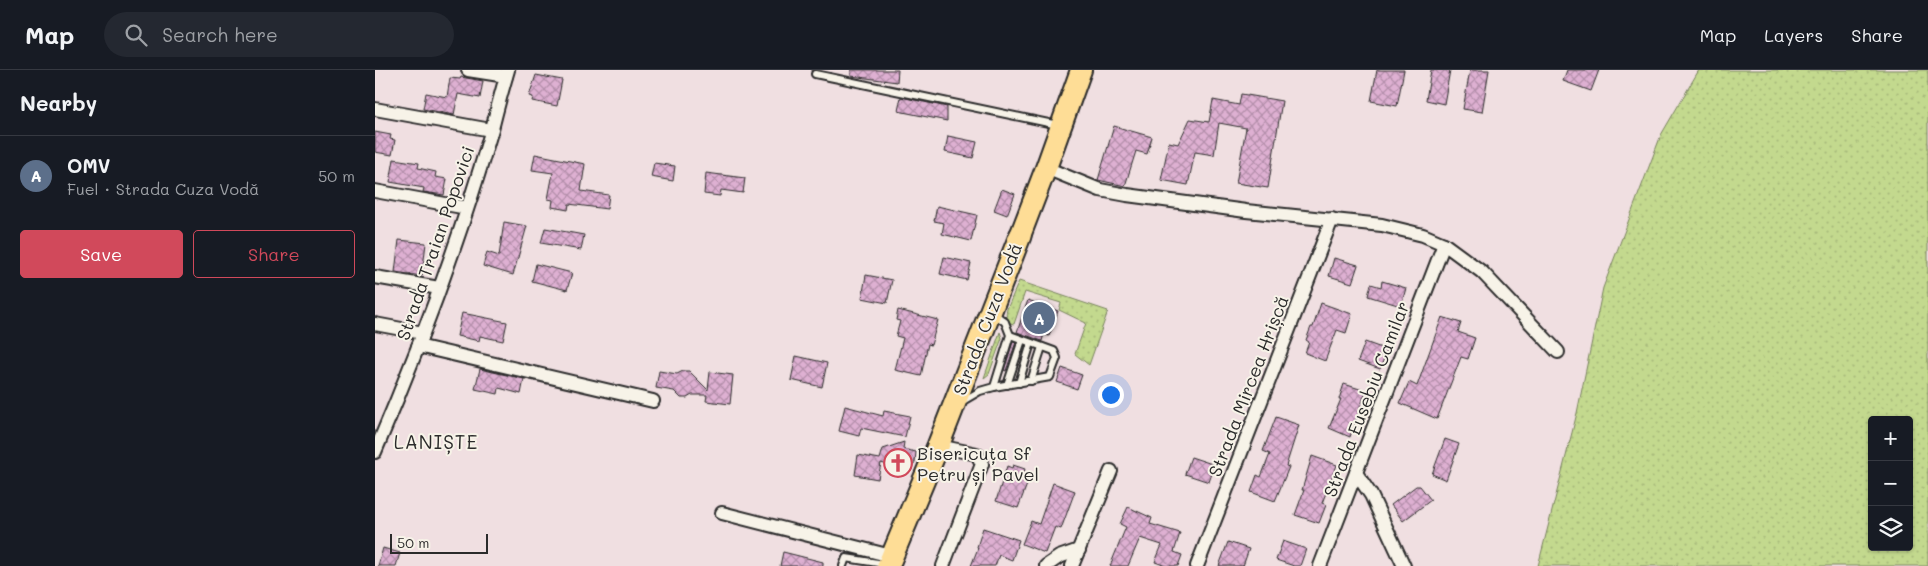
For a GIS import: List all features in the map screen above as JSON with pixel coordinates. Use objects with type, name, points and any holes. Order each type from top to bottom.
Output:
[{"type":"highway","name":"Strada Cuza Vodă","points":[[889,562],[938,446],[989,311],[1020,236]]},
{"type":"main road","name":"Strada Cuza Vodă","points":[[1020,236],[1081,70]]},
{"type":"street","points":[[468,70],[507,73]]},
{"type":"street","name":"Strada Traian Popovici","points":[[375,452],[380,428],[418,346],[467,208],[507,73]]},
{"type":"street","points":[[375,109],[491,130]]},
{"type":"street","points":[[1046,168],[1100,190],[1127,196],[1404,229],[1444,244],[1467,260],[1487,277],[1558,352]]},
{"type":"street","points":[[375,191],[467,208]]},
{"type":"street","name":"Strada Mircea Hrișcă","points":[[1197,566],[1332,219]]},
{"type":"street","name":"Strada Eusebiu Camilar","points":[[1321,566],[1444,244]]},
{"type":"street","points":[[375,277],[439,288]]},
{"type":"street","points":[[375,324],[423,333]]},
{"type":"street","points":[[418,346],[653,401]]},
{"type":"street","points":[[938,446],[977,454],[982,464],[943,566]]},
{"type":"street","points":[[1072,566],[1111,471]]},
{"type":"street","points":[[1357,473],[1371,495],[1404,566]]},
{"type":"street","points":[[722,513],[889,562]]},
{"type":"street","points":[[1047,566],[1059,557],[1079,550]]},
{"type":"lane","points":[[815,74],[1062,126]]},
{"type":"lane","points":[[989,311],[1001,318],[1010,336],[994,387]]},
{"type":"lane","points":[[952,410],[980,391],[1050,377],[1057,358],[1056,353],[1010,336]]},
{"type":"lane","points":[[1007,385],[1022,340]]},
{"type":"lane","points":[[1019,383],[1031,343]]},
{"type":"lane","points":[[1031,381],[1042,347]]},
{"type":"lane","points":[[843,566],[846,558],[889,562]]},
{"type":"green space","points":[[1699,70],[1928,70],[1928,566],[1538,566],[1577,413],[1603,288],[1661,135]]},
{"type":"green space","points":[[1019,281],[1108,311],[1089,365],[1075,354],[1086,323],[1059,310],[1061,303],[1025,292],[1014,324],[1010,323],[1006,314],[1007,309]]},
{"type":"green space","points":[[1000,332],[1002,338],[989,374],[984,378]]},
{"type":"building","points":[[851,70],[898,70],[897,82],[851,76]]},
{"type":"building","points":[[1377,70],[1404,70],[1397,106],[1371,101]]},
{"type":"building","points":[[1431,70],[1450,70],[1444,104],[1426,100]]},
{"type":"building","points":[[1470,70],[1489,70],[1482,112],[1463,109]]},
{"type":"building","points":[[1567,70],[1599,70],[1591,91],[1563,81]]},
{"type":"building","points":[[536,75],[562,80],[557,106],[532,101],[533,97],[529,96]]},
{"type":"building","points":[[461,77],[483,81],[480,98],[458,94],[454,115],[423,109],[426,93],[447,97],[450,78],[460,79]]},
{"type":"building","points":[[1241,94],[1282,101],[1268,188],[1236,183],[1246,128],[1219,123],[1214,155],[1195,152],[1188,185],[1161,180],[1169,142],[1178,144],[1190,119],[1209,122],[1213,100],[1239,105]]},
{"type":"building","points":[[901,97],[947,107],[947,121],[898,111]]},
{"type":"building","points":[[1114,126],[1152,137],[1147,154],[1136,151],[1125,186],[1098,180]]},
{"type":"building","points":[[375,132],[391,135],[390,139],[395,140],[392,155],[375,152]]},
{"type":"building","points":[[948,136],[977,142],[973,158],[945,152]]},
{"type":"building","points":[[535,154],[585,164],[581,191],[609,195],[607,209],[569,204],[568,210],[552,207],[553,200],[548,199],[553,173],[532,170]]},
{"type":"building","points":[[394,159],[419,163],[418,168],[436,172],[435,177],[447,179],[444,195],[423,192],[424,188],[390,182]]},
{"type":"building","points":[[654,163],[675,166],[673,181],[651,177]]},
{"type":"building","points":[[706,173],[745,178],[743,193],[721,190],[720,196],[704,194]]},
{"type":"building","points":[[1002,189],[1015,194],[1007,215],[994,210]]},
{"type":"building","points":[[937,206],[977,215],[971,241],[942,234],[944,223],[934,221]]},
{"type":"building","points":[[504,222],[527,226],[513,275],[483,266],[487,252],[499,256]]},
{"type":"building","points":[[545,228],[584,235],[581,250],[541,243]]},
{"type":"building","points":[[399,240],[426,243],[422,276],[395,272]]},
{"type":"building","points":[[944,257],[971,263],[967,280],[940,274]]},
{"type":"building","points":[[1334,258],[1358,265],[1352,283],[1329,276]]},
{"type":"building","points":[[536,264],[572,273],[567,290],[532,281]]},
{"type":"building","points":[[866,275],[892,280],[887,303],[862,298]]},
{"type":"building","points":[[1382,281],[1406,288],[1401,306],[1368,296],[1371,284],[1381,287]]},
{"type":"building","points":[[1028,300],[1058,311],[1049,336],[1044,334],[1042,341],[1017,332]]},
{"type":"building","points":[[1321,303],[1352,314],[1346,333],[1337,330],[1325,361],[1305,353],[1309,342],[1306,340],[1311,327],[1313,327]]},
{"type":"building","points":[[898,310],[938,320],[931,345],[928,344],[921,376],[895,370],[903,338],[896,336],[900,321],[896,320]]},
{"type":"building","points":[[462,313],[507,322],[503,341],[480,336],[479,341],[457,336]]},
{"type":"building","points":[[1442,317],[1461,323],[1458,332],[1475,338],[1468,359],[1461,357],[1437,419],[1400,403],[1409,382],[1417,386]]},
{"type":"building","points":[[1013,342],[1016,342],[1006,371],[1004,370]]},
{"type":"building","points":[[1365,342],[1387,350],[1380,369],[1358,361]]},
{"type":"building","points":[[796,356],[827,363],[822,387],[791,380]]},
{"type":"building","points":[[1062,368],[1082,375],[1077,389],[1057,382]]},
{"type":"building","points":[[480,369],[524,379],[521,394],[499,388],[498,394],[475,389]]},
{"type":"building","points":[[659,371],[677,374],[689,371],[708,390],[710,372],[733,375],[730,404],[706,401],[707,395],[692,395],[687,398],[681,398],[674,391],[656,388]]},
{"type":"building","points":[[1344,384],[1366,391],[1350,437],[1329,428],[1341,399],[1339,399]]},
{"type":"building","points":[[845,406],[883,416],[884,411],[910,416],[905,437],[861,428],[859,436],[839,431]]},
{"type":"building","points":[[1276,417],[1299,425],[1286,466],[1289,467],[1275,501],[1251,492],[1257,475],[1261,477],[1270,454],[1263,451]]},
{"type":"building","points":[[1445,439],[1459,444],[1446,480],[1432,474]]},
{"type":"building","points":[[904,442],[903,449],[916,452],[915,462],[910,470],[881,463],[878,479],[855,475],[858,455],[880,459],[883,449]]},
{"type":"building","points":[[1312,456],[1337,465],[1322,503],[1326,505],[1319,523],[1295,515],[1304,490],[1302,490]]},
{"type":"building","points":[[1191,457],[1215,465],[1209,482],[1185,474]]},
{"type":"building","points":[[1013,465],[1025,469],[1024,472],[1031,474],[1018,508],[996,501],[1007,466],[1012,468]]},
{"type":"building","points":[[1053,483],[1075,491],[1061,529],[1055,527],[1045,553],[1022,544],[1031,521],[1039,524]]},
{"type":"building","points":[[1416,486],[1420,486],[1431,500],[1403,521],[1391,505]]},
{"type":"building","points":[[1128,507],[1152,518],[1150,524],[1180,533],[1174,552],[1182,555],[1178,566],[1166,566],[1155,562],[1162,545],[1140,538],[1128,566],[1110,566],[1126,527],[1120,524]]},
{"type":"building","points":[[983,528],[1019,540],[1012,560],[999,555],[995,566],[971,566]]},
{"type":"building","points":[[1283,541],[1306,549],[1300,566],[1276,560]]},
{"type":"building","points":[[1228,542],[1249,549],[1243,566],[1219,566]]},
{"type":"building","points":[[383,548],[400,553],[396,566],[378,566]]},
{"type":"building","points":[[783,552],[823,562],[823,566],[780,566]]},
{"type":"place","name":"OMV","points":[[1039,318]]},
{"type":"place","name":"Bisericuța Sf Petru și Pavel","points":[[898,463]]},
{"type":"district","name":"LANIȘTE","points":[[436,441]]}]
